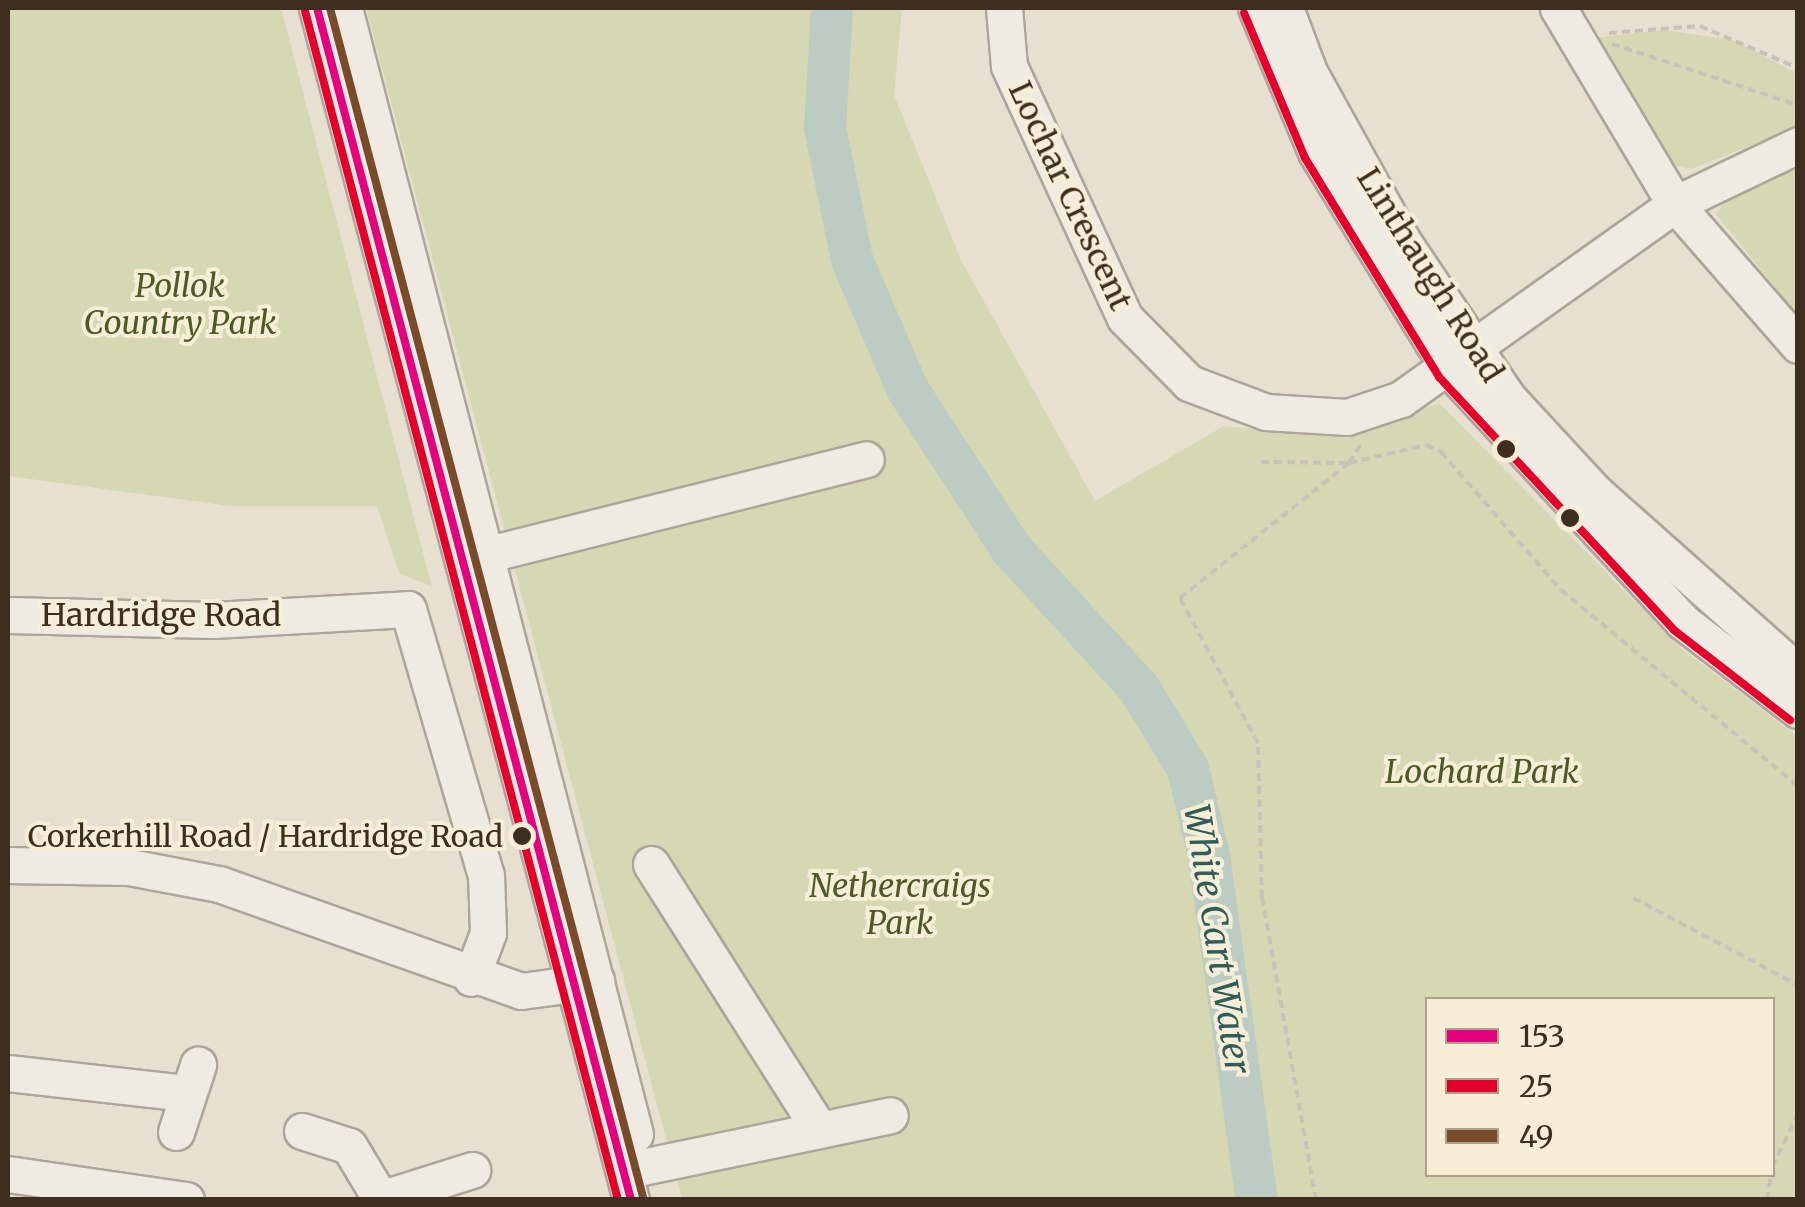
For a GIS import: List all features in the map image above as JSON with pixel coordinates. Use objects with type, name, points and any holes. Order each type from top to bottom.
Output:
[{"type":"street","points":[[316,8],[477,558]]},
{"type":"street","points":[[344,8],[477,558],[642,1189],[818,1127],[890,1115]]},
{"type":"street","name":"Lochar Crescent","points":[[1004,8],[1010,66],[1125,318],[1189,383],[1266,412],[1346,417],[1384,404],[1462,360],[1675,204],[1798,145]]},
{"type":"street","name":"Linthaugh Road","points":[[1256,8],[1316,152],[1462,360],[1682,621],[1798,710]]},
{"type":"street","name":"Linthaugh Road","points":[[1285,8],[1346,140],[1462,360],[1595,492],[1798,672]]},
{"type":"street","points":[[1558,8],[1675,204],[1798,346]]},
{"type":"street","points":[[477,558],[866,459]]},
{"type":"street","name":"Hardridge Road","points":[[8,614],[214,620],[408,610],[486,875],[488,933],[470,978]]},
{"type":"street","points":[[650,864],[818,1127]]},
{"type":"street","points":[[8,865],[129,867],[219,884],[470,978],[521,991],[588,982]]},
{"type":"street","points":[[8,1073],[192,1079],[176,1132]]},
{"type":"street","points":[[302,1131],[349,1146],[378,1198],[472,1170]]},
{"type":"street","points":[[8,1174],[106,1192],[186,1200]]},
{"type":"path","points":[[1798,68],[1700,26],[1592,38],[1798,105]]},
{"type":"path","points":[[1316,1200],[1262,898],[1258,743],[1180,598],[1349,463],[1384,404]]},
{"type":"path","points":[[1260,462],[1349,463],[1426,445],[1440,452],[1562,590],[1798,786]]},
{"type":"path","points":[[1632,898],[1798,985]]},
{"type":"path","points":[[1775,1164],[1798,1114]]},
{"type":"green space","name":"Pollok Country Park","points":[[8,8],[281,8],[432,587],[399,573],[377,506],[230,506],[8,476]]},
{"type":"green space","points":[[366,8],[902,8],[894,95],[961,260],[1095,501],[1224,426],[1348,438],[1439,403],[1682,649],[1797,736],[1797,1199],[682,1199]]},
{"type":"green space","points":[[1663,30],[1733,40],[1795,72],[1797,127],[1692,169],[1673,165],[1595,38]]},
{"type":"green space","points":[[1797,169],[1797,315],[1716,214],[1729,196]]},
{"type":"waterway","name":"White Cart Water","points":[[832,8],[825,128],[852,260],[908,390],[1012,550],[1139,688],[1188,769],[1209,856],[1257,1200]]},
{"type":"transit line","name":"153","points":[[317,8],[631,1200]]},
{"type":"transit line","name":"49","points":[[330,8],[643,1197]]},
{"type":"transit line","name":"25","points":[[305,11],[618,1200]]},
{"type":"transit line","name":"25","points":[[1244,13],[1305,158],[1439,377],[1674,630],[1790,720]]},
{"type":"place","name":"Corkerhill Road / Hardridge Road","points":[[522,836]]},
{"type":"park label","name":"Lochard Park","points":[[1482,772]]},
{"type":"park label","name":"Nethercraigs Park","points":[[900,906]]}]
